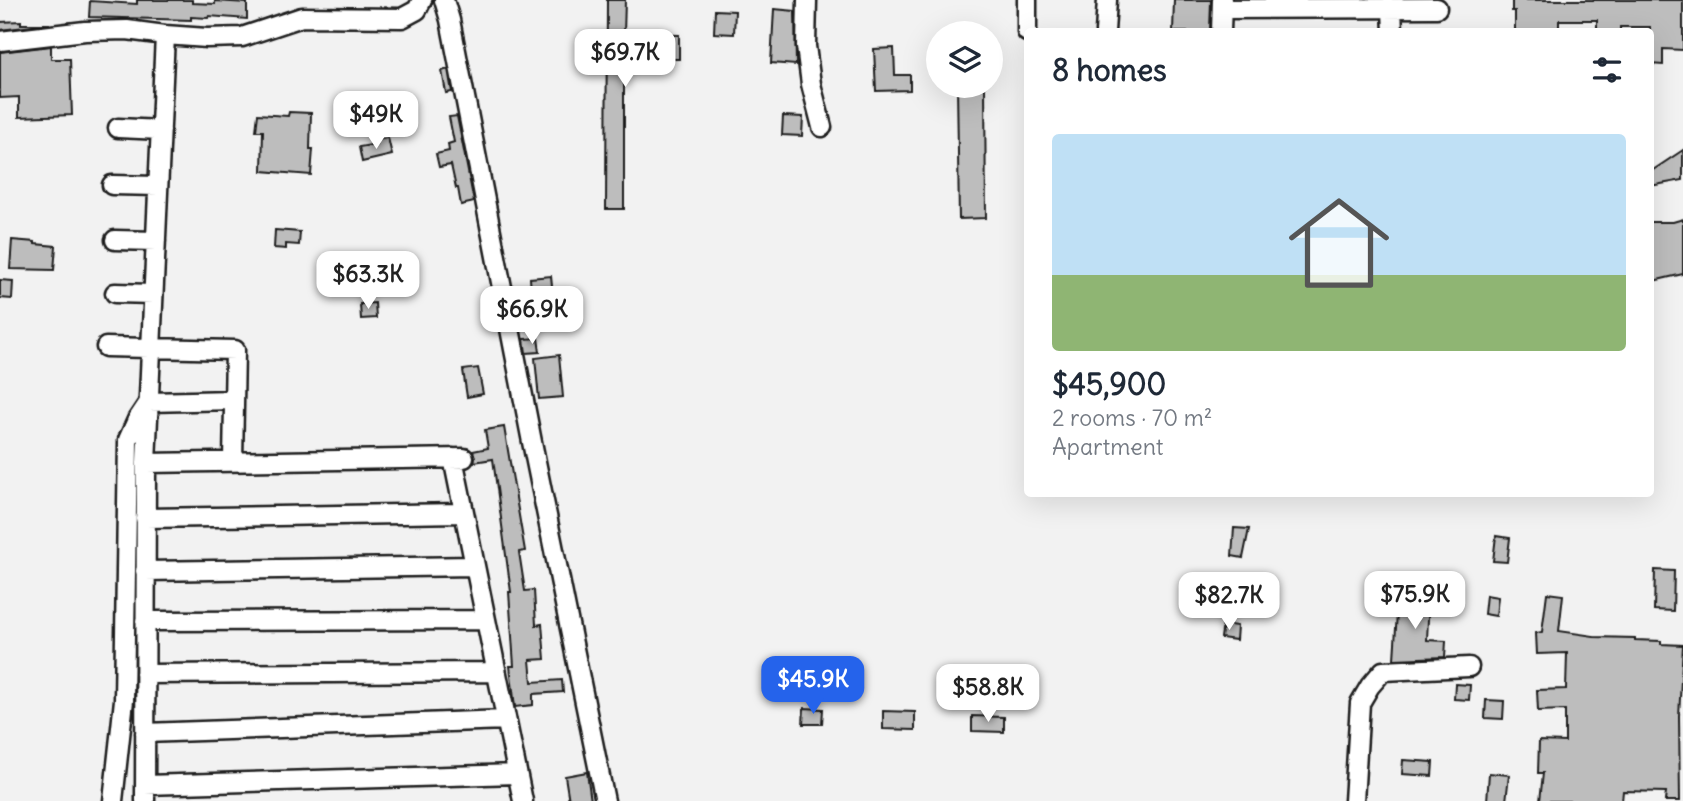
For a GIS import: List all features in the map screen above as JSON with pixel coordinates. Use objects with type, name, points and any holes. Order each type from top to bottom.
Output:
[{"type":"street","points":[[0,41],[85,31],[127,30],[207,38],[242,37],[302,17],[402,18],[416,10],[422,0]]},
{"type":"street","points":[[444,0],[605,801]]},
{"type":"street","points":[[807,0],[806,46],[811,84],[822,127]]},
{"type":"street","points":[[1027,0],[1027,28]]},
{"type":"street","points":[[1105,28],[1107,0]]},
{"type":"street","points":[[1221,28],[1222,4],[1437,8]]},
{"type":"street","points":[[1392,9],[1393,28]]},
{"type":"street","points":[[164,35],[146,463],[145,793],[517,774]]},
{"type":"street","points":[[118,128],[161,130]]},
{"type":"street","points":[[113,185],[158,186]]},
{"type":"street","points":[[115,240],[156,241]]},
{"type":"street","points":[[115,293],[153,294]]},
{"type":"street","points":[[106,347],[235,350],[233,461]]},
{"type":"street","points":[[149,402],[234,400]]},
{"type":"street","points":[[113,801],[124,700],[128,440],[149,402]]},
{"type":"street","points":[[146,463],[458,458],[463,513],[523,801]]},
{"type":"street","points":[[145,518],[463,513]]},
{"type":"street","points":[[145,571],[474,566]]},
{"type":"street","points":[[145,621],[485,620]]},
{"type":"street","points":[[1354,801],[1360,703],[1370,686],[1383,671],[1469,667]]},
{"type":"street","points":[[145,674],[496,672]]},
{"type":"street","points":[[145,733],[506,720]]},
{"type":"building","points":[[137,0],[247,3],[247,19],[209,16],[191,17],[191,20],[89,17],[90,1],[137,4]]},
{"type":"building","points":[[607,0],[625,0],[624,34],[679,35],[679,59],[624,59],[624,209],[606,209]]},
{"type":"building","points":[[1174,0],[1211,0],[1210,28],[1173,28]]},
{"type":"building","points":[[1512,0],[1683,0],[1683,50],[1663,49],[1663,65],[1654,64],[1654,28],[1597,28],[1597,20],[1559,20],[1559,28],[1515,28],[1515,11],[1512,11]]},
{"type":"building","points":[[774,9],[795,11],[796,65],[771,63]]},
{"type":"building","points":[[715,10],[735,11],[734,34],[714,33]]},
{"type":"building","points":[[21,21],[21,24],[50,24],[0,30],[0,22]]},
{"type":"building","points":[[51,46],[51,59],[70,59],[72,115],[19,117],[19,97],[0,98],[0,52]]},
{"type":"building","points":[[894,48],[895,75],[910,75],[910,90],[876,91],[874,49]]},
{"type":"building","points":[[448,69],[452,92],[446,93],[442,71]]},
{"type":"building","points":[[957,98],[985,98],[986,218],[959,219]]},
{"type":"building","points":[[289,112],[311,113],[311,175],[262,171],[263,131],[256,131],[258,114],[288,116]]},
{"type":"building","points":[[457,116],[474,202],[461,205],[451,165],[439,167],[436,154],[449,151],[448,144],[454,142],[449,117]]},
{"type":"building","points":[[783,116],[803,117],[802,136],[782,135]]},
{"type":"building","points":[[388,138],[392,155],[362,162],[359,147],[377,144],[376,140]]},
{"type":"building","points":[[1683,150],[1683,180],[1654,185],[1654,169]]},
{"type":"building","points":[[1683,219],[1683,274],[1654,281],[1654,222]]},
{"type":"building","points":[[275,230],[300,232],[299,245],[286,244],[286,249],[274,248]]},
{"type":"building","points":[[12,240],[56,246],[54,270],[10,269]]},
{"type":"building","points":[[327,261],[343,262],[341,284],[325,283]]},
{"type":"building","points":[[551,276],[555,316],[533,318],[530,278]]},
{"type":"building","points":[[0,280],[13,281],[12,299],[0,298]]},
{"type":"building","points":[[375,303],[376,318],[361,319],[360,304]]},
{"type":"building","points":[[538,338],[540,352],[526,353],[524,339]]},
{"type":"building","points":[[559,355],[563,397],[539,399],[535,358]]},
{"type":"building","points":[[478,368],[483,394],[467,397],[463,370]]},
{"type":"building","points":[[504,427],[525,551],[519,552],[525,591],[534,590],[536,625],[542,624],[545,659],[530,660],[532,682],[562,680],[563,692],[533,694],[533,705],[515,707],[510,666],[514,666],[511,592],[493,459],[474,462],[473,451],[488,448],[485,430]]},
{"type":"building","points":[[1234,528],[1249,529],[1243,558],[1232,556]]},
{"type":"building","points":[[1496,536],[1510,538],[1507,562],[1493,561]]},
{"type":"building","points":[[1655,570],[1674,571],[1673,611],[1654,610]]},
{"type":"building","points":[[1547,593],[1563,595],[1559,631],[1683,645],[1679,716],[1680,801],[1665,801],[1666,792],[1623,791],[1622,801],[1540,801],[1543,773],[1538,773],[1539,741],[1565,742],[1565,710],[1538,711],[1537,690],[1566,689],[1567,653],[1537,654],[1536,633],[1542,632]]},
{"type":"building","points":[[1486,595],[1498,597],[1496,616],[1484,614]]},
{"type":"building","points":[[1398,597],[1429,598],[1427,640],[1446,641],[1445,657],[1394,659]]},
{"type":"building","points":[[1223,624],[1237,626],[1236,640],[1221,638]]},
{"type":"building","points":[[1455,684],[1470,685],[1469,700],[1454,699]]},
{"type":"building","points":[[1486,700],[1504,701],[1503,719],[1485,718]]},
{"type":"building","points":[[804,708],[823,709],[822,724],[803,724]]},
{"type":"building","points":[[883,711],[915,712],[915,730],[883,729]]},
{"type":"building","points":[[972,716],[1004,717],[1004,732],[972,731]]},
{"type":"building","points":[[1403,760],[1433,762],[1432,776],[1402,774]]},
{"type":"building","points":[[587,772],[591,801],[569,801],[565,776]]},
{"type":"building","points":[[1489,773],[1509,775],[1506,801],[1487,801]]}]
